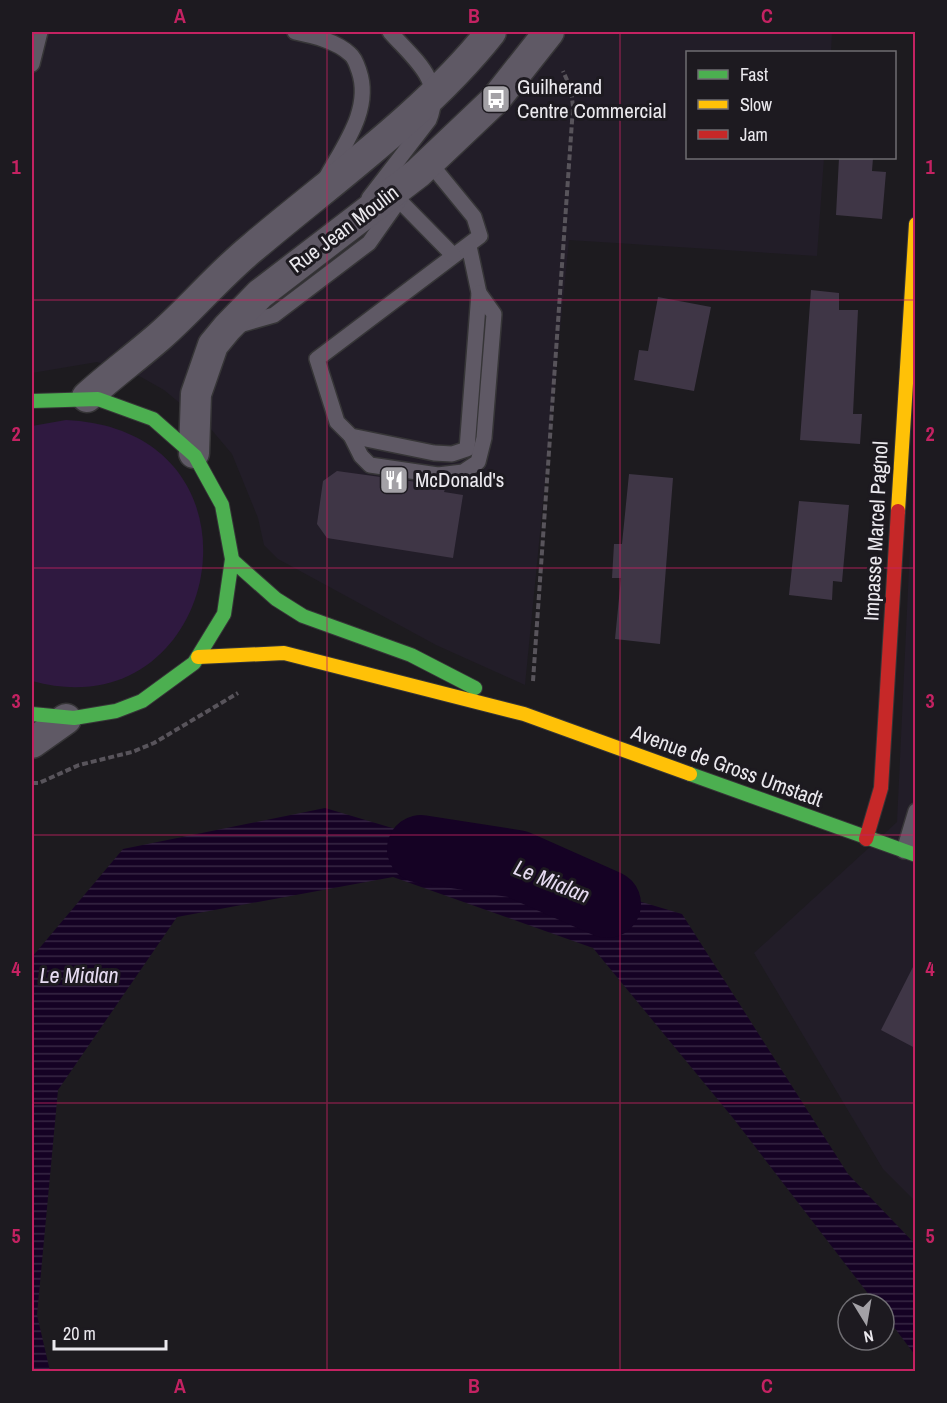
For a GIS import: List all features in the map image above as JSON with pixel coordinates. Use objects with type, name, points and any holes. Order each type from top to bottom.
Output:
[{"type":"main road","name":"Impasse Marcel Pagnol","points":[[866,838],[882,788],[915,224]]},
{"type":"main road","points":[[32,401],[66,396],[104,400],[138,411],[169,429],[194,453],[211,477],[223,503],[232,541],[232,560],[223,611],[198,657],[177,679],[153,696],[125,709],[96,717],[66,719],[32,714]]},
{"type":"main road","name":"Avenue de Gross Umstadt","points":[[232,560],[276,599],[303,616],[411,655],[524,714]]},
{"type":"main road","name":"Avenue de Gross Umstadt","points":[[198,657],[252,652],[284,653],[524,714],[910,853]]},
{"type":"street","name":"Rue Jean Moulin","points":[[87,397],[161,336],[208,287],[251,248],[435,91],[491,32]]},
{"type":"street","name":"Rue Jean Moulin","points":[[194,453],[196,394],[213,345],[227,328],[260,294],[345,229],[395,196],[496,99],[549,32]]},
{"type":"street","points":[[32,743],[66,719]]},
{"type":"lane","points":[[32,64],[40,32]]},
{"type":"lane","points":[[295,32],[337,45],[352,56],[362,80],[363,93],[359,115],[317,194]]},
{"type":"lane","points":[[345,229],[429,120],[436,105],[435,91],[426,74],[390,32]]},
{"type":"lane","points":[[351,436],[434,453],[452,454],[467,449],[479,293],[474,217],[424,167]]},
{"type":"lane","points":[[227,328],[274,315],[369,243],[395,196],[453,255]]},
{"type":"lane","points":[[475,241],[453,255],[317,359],[337,422],[351,436],[361,456],[370,465],[438,475],[463,472],[477,462],[484,438],[494,314],[479,293]]},
{"type":"lane","points":[[910,853],[915,811]]},
{"type":"path","points":[[533,684],[573,107],[571,89],[561,67]]},
{"type":"path","points":[[32,783],[39,783],[79,765],[132,752],[154,743],[242,692]]},
{"type":"shaded area","points":[[32,32],[832,32],[831,51],[686,51],[686,159],[824,159],[817,256],[569,240],[525,685],[436,645],[278,559],[264,545],[258,518],[232,454],[210,428],[164,390],[141,377],[97,362],[32,373]]},
{"type":"shaded area","points":[[66,420],[134,436],[178,472],[200,521],[201,574],[183,624],[148,664],[97,685],[32,681],[32,426]]},
{"type":"shaded area","points":[[915,441],[915,1201],[883,1169],[754,953],[897,822]]},
{"type":"water","name":"Le Mialan","points":[[325,808],[682,914],[848,1174],[915,1244],[915,1355],[896,1330],[896,1292],[867,1292],[733,1118],[593,948],[393,877],[177,917],[58,1090],[37,1315],[50,1371],[32,1371],[32,957],[123,849]]},
{"type":"building","points":[[839,159],[873,159],[872,171],[886,172],[882,219],[836,215]]},
{"type":"building","points":[[811,290],[839,293],[839,310],[858,310],[853,414],[862,414],[860,444],[800,440]]},
{"type":"building","points":[[658,297],[711,307],[694,391],[634,380],[639,350],[648,351]]},
{"type":"building","points":[[337,471],[446,486],[444,492],[463,495],[453,558],[327,538],[317,524],[323,481]]},
{"type":"building","points":[[629,474],[673,478],[660,644],[615,639],[621,578],[612,578],[614,544],[622,544]]},
{"type":"building","points":[[799,501],[849,505],[842,582],[833,581],[832,600],[789,595]]},
{"type":"building","points":[[915,963],[915,1048],[881,1030]]},
{"type":"waterway","name":"Le Mialan","points":[[421,849],[517,864],[607,904]]},
{"type":"traffic: fast","points":[[32,401],[98,399],[153,419],[195,456],[222,505],[232,559],[224,614],[194,663],[142,701],[116,711],[74,718],[32,714]]},
{"type":"traffic: fast","points":[[232,560],[276,599],[303,616],[411,655],[475,688]]},
{"type":"traffic: fast","points":[[690,774],[916,855]]},
{"type":"traffic: slow","points":[[898,511],[916,224]]},
{"type":"traffic: slow","points":[[198,657],[284,653],[524,714],[690,774]]},
{"type":"traffic: jam","points":[[866,839],[881,788],[898,511]]},
{"type":"place","name":"Guilherand Centre Commercial","points":[[496,99]]},
{"type":"place","name":"McDonald's","points":[[394,480]]}]
